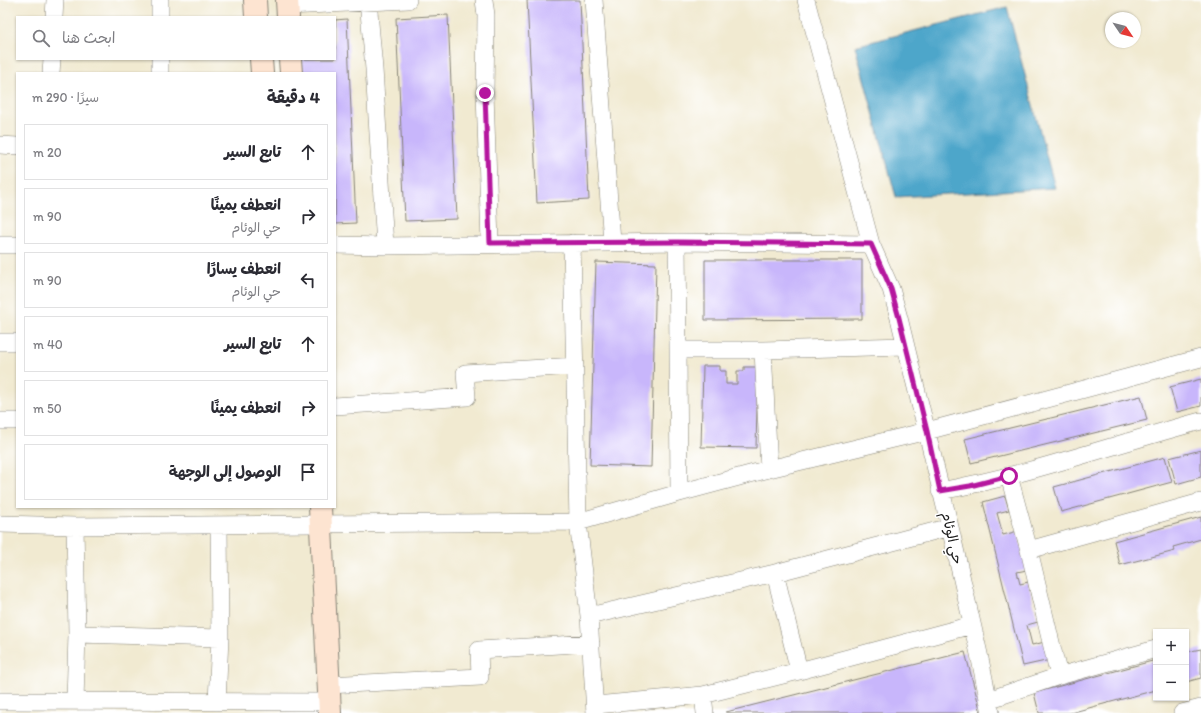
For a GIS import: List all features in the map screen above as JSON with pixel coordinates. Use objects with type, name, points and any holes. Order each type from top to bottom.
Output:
[{"type":"street","points":[[54,16],[55,0]]},
{"type":"street","points":[[160,0],[160,16]]},
{"type":"street","points":[[255,0],[256,16]]},
{"type":"street","points":[[288,8],[368,1],[408,0]]},
{"type":"street","points":[[484,0],[486,15],[485,93],[490,243]]},
{"type":"street","points":[[594,0],[612,242]]},
{"type":"street","name":"حي الوئام","points":[[806,0],[871,244],[891,289],[906,346],[940,491],[950,527],[990,707]]},
{"type":"street","points":[[368,1],[374,69],[385,246]]},
{"type":"street","points":[[51,72],[52,60]]},
{"type":"street","points":[[160,60],[160,72]]},
{"type":"street","points":[[261,60],[262,72]]},
{"type":"street","points":[[290,60],[290,72]]},
{"type":"street","points":[[0,145],[16,146]]},
{"type":"street","points":[[336,245],[385,246],[612,242],[871,244]]},
{"type":"street","points":[[677,242],[679,493]]},
{"type":"street","points":[[572,243],[578,522],[589,616],[596,709],[703,695],[972,625]]},
{"type":"street","points":[[0,245],[16,245]]},
{"type":"street","points":[[0,342],[16,342]]},
{"type":"street","points":[[678,350],[763,350],[906,346]]},
{"type":"street","points":[[763,350],[768,469]]},
{"type":"street","points":[[0,524],[75,526],[219,525],[321,516],[578,522],[768,469],[927,431],[1201,358]]},
{"type":"street","points":[[336,406],[467,397],[465,373],[575,366]]},
{"type":"street","points":[[0,421],[16,421]]},
{"type":"street","points":[[940,491],[970,486],[1009,476],[1201,421]]},
{"type":"street","points":[[1009,476],[1029,550],[1059,676]]},
{"type":"street","points":[[1029,550],[1201,502]]},
{"type":"street","points":[[321,516],[329,700]]},
{"type":"street","points":[[217,702],[220,638],[219,525]]},
{"type":"street","points":[[75,526],[77,634],[75,701]]},
{"type":"street","points":[[589,616],[775,573],[950,527]]},
{"type":"street","points":[[775,573],[799,671]]},
{"type":"street","points":[[77,634],[220,638]]},
{"type":"street","points":[[0,701],[217,702],[329,700],[480,677],[479,650],[591,643]]},
{"type":"street","points":[[990,707],[1059,676],[1153,650]]},
{"type":"street","points":[[703,695],[705,713]]},
{"type":"street","points":[[1182,713],[1201,708]]},
{"type":"water","points":[[1007,7],[1055,188],[896,197],[855,46]]},
{"type":"building","points":[[527,0],[580,0],[589,200],[537,203]]},
{"type":"building","points":[[448,15],[457,219],[405,221],[396,18]]},
{"type":"building","points":[[347,19],[356,223],[336,224],[336,72],[297,72],[296,60],[336,60],[336,20]]},
{"type":"building","points":[[705,260],[862,260],[862,319],[705,320]]},
{"type":"building","points":[[596,262],[656,264],[651,467],[590,465]]},
{"type":"building","points":[[703,366],[720,366],[720,371],[726,371],[726,384],[737,384],[737,371],[744,371],[744,367],[758,367],[756,448],[701,447]]},
{"type":"building","points":[[1201,379],[1201,406],[1177,412],[1170,387]]},
{"type":"building","points":[[1141,396],[1147,420],[971,463],[965,439]]},
{"type":"building","points":[[1201,450],[1201,477],[1176,484],[1169,458]]},
{"type":"building","points":[[1165,457],[1172,482],[1061,512],[1054,487]]},
{"type":"building","points":[[1005,496],[1009,510],[997,513],[1003,535],[1018,531],[1027,570],[1017,572],[1020,584],[1028,582],[1038,622],[1027,625],[1032,645],[1045,642],[1050,660],[1023,666],[983,502]]},
{"type":"building","points":[[1201,517],[1201,539],[1173,547],[1175,551],[1120,565],[1114,541]]},
{"type":"building","points":[[1201,649],[1201,678],[1189,681],[1189,665],[1189,651]]},
{"type":"building","points":[[965,652],[981,713],[726,713],[726,712]]},
{"type":"building","points":[[1153,661],[1153,691],[1070,713],[1039,713],[1034,693]]},
{"type":"route","points":[[485,93],[490,243],[677,242],[871,244],[891,289],[927,431],[940,491],[970,486],[1009,476]]}]
